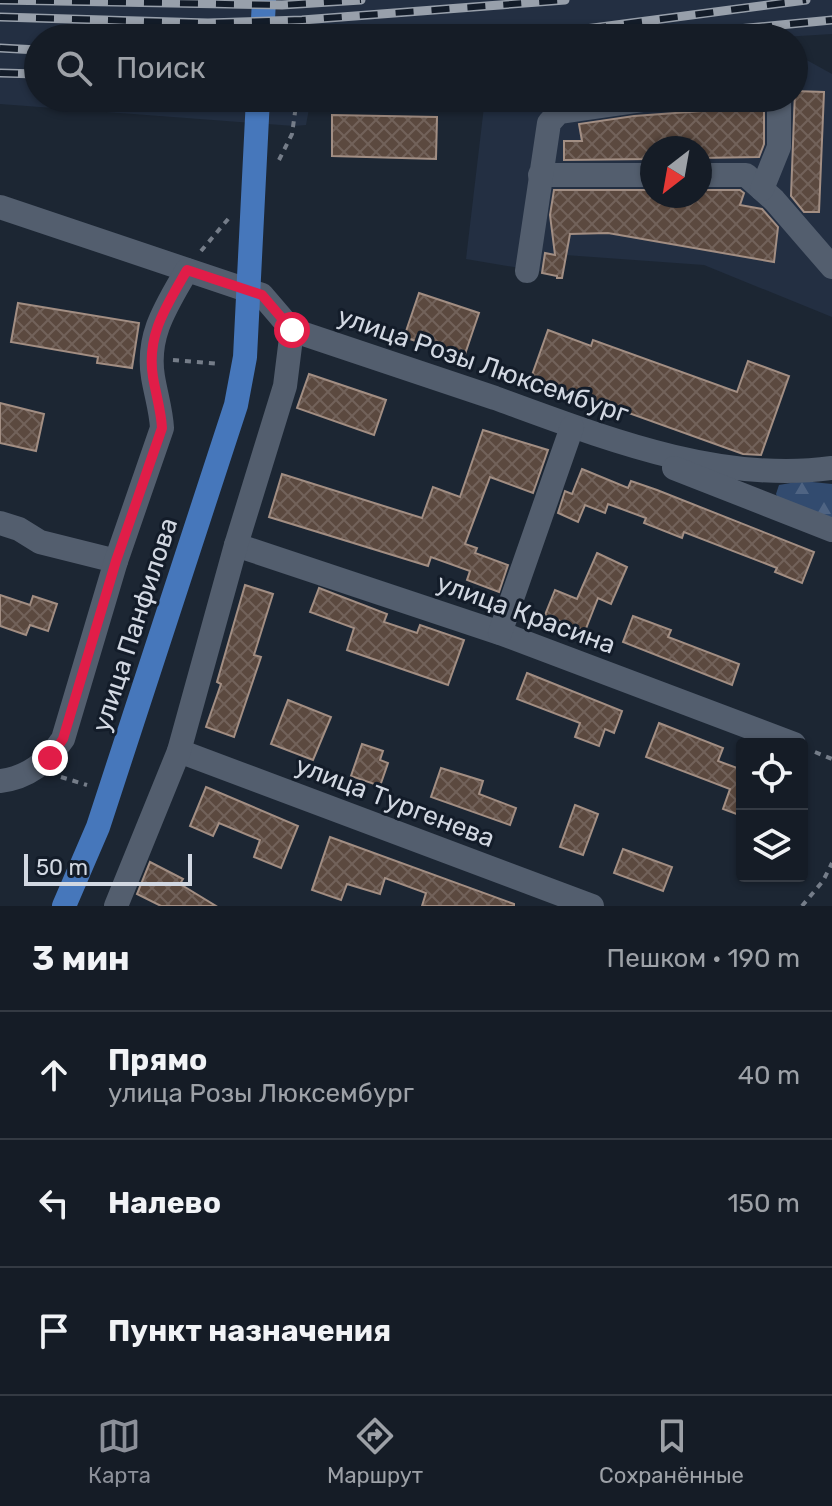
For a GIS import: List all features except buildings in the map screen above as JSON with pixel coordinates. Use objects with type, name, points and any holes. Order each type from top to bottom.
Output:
[{"type":"main road","points":[[263,24],[264,0]]},
{"type":"main road","name":"улица Панфилова","points":[[64,906],[98,827],[236,405],[233,361],[257,112]]},
{"type":"street","points":[[527,271],[545,135],[549,123],[559,112]]},
{"type":"street","points":[[762,189],[779,147],[779,112]]},
{"type":"street","points":[[540,175],[640,175]]},
{"type":"street","points":[[712,175],[746,175],[829,257]]},
{"type":"street","points":[[0,207],[262,295],[292,330],[285,386],[236,545],[179,751],[116,906]]},
{"type":"street","points":[[0,781],[34,770],[50,758],[63,739],[116,561],[162,428],[151,347],[157,325],[187,270]]},
{"type":"street","name":"улица Розы Люксембург","points":[[292,330],[602,437],[717,466],[807,472],[832,468]]},
{"type":"street","points":[[500,633],[572,427]]},
{"type":"street","points":[[602,437],[832,530]]},
{"type":"street","points":[[0,523],[19,529],[40,542],[116,561]]},
{"type":"street","name":"улица Красина","points":[[236,545],[500,633],[809,750]]},
{"type":"street","name":"улица Тургенева","points":[[179,751],[592,906]]},
{"type":"path","points":[[275,167],[292,134],[295,112]]},
{"type":"path","points":[[172,346],[172,360],[233,361]]},
{"type":"path","points":[[70,779],[93,787]]},
{"type":"path","points":[[802,906],[823,881],[832,863]]},
{"type":"shaded area","points":[[0,0],[832,0],[832,34],[808,35],[808,24],[24,24],[24,106],[0,104]]},
{"type":"shaded area","points":[[808,61],[832,74],[832,317],[704,265],[565,255],[561,275],[466,259],[483,112],[808,112]]},
{"type":"shaded area","points":[[107,112],[308,112],[306,125]]},
{"type":"green space","points":[[802,481],[832,484],[832,538],[781,505],[776,494],[779,485]]},
{"type":"railway","points":[[0,0],[282,5],[361,0]]},
{"type":"railway","points":[[0,17],[208,23],[302,20],[565,0]]},
{"type":"railway","points":[[623,24],[806,0]]},
{"type":"railway","points":[[790,24],[832,20]]},
{"type":"railway","points":[[0,48],[24,49]]},
{"type":"railway","points":[[0,73],[24,74]]},
{"type":"route","points":[[50,758],[63,739],[116,561],[162,428],[151,347],[157,325],[187,270],[262,295],[292,330]]}]
